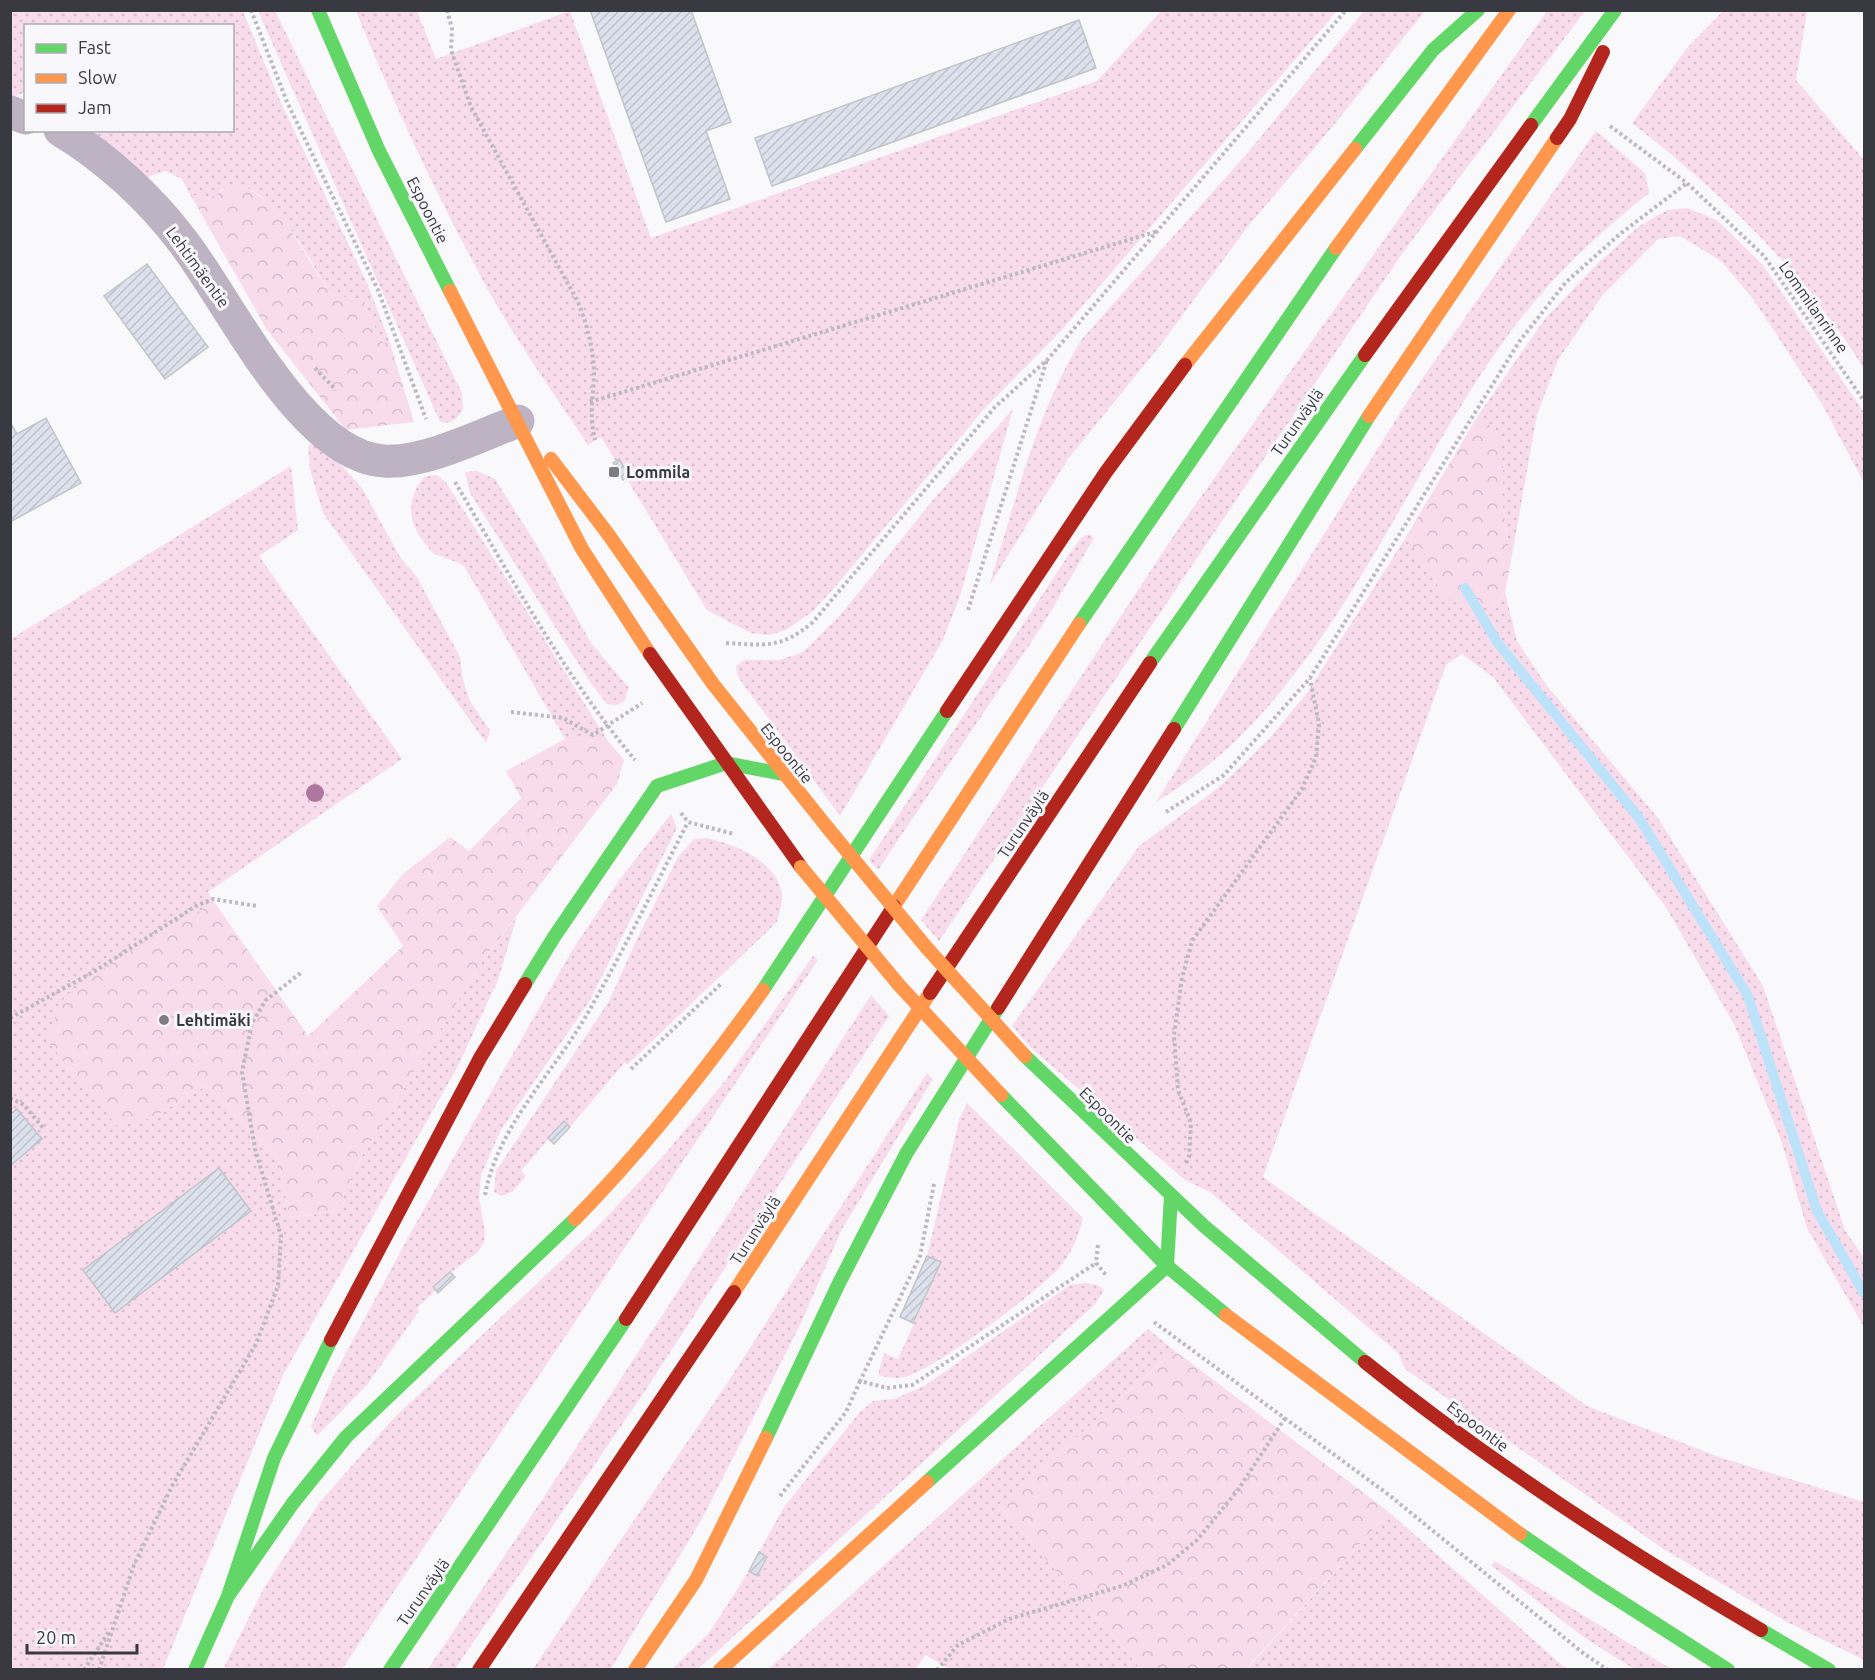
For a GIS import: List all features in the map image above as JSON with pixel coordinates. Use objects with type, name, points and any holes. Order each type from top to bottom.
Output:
[{"type":"main road","name":"Espoontie","points":[[318,10],[379,152],[582,549],[669,683],[801,867],[899,985],[1001,1095],[1167,1266],[1214,1305],[1497,1518],[1646,1621],[1728,1670]]},
{"type":"main road","points":[[228,1596],[309,1479],[364,1419],[505,1288],[597,1197],[673,1112],[771,977],[1023,595],[1155,404],[1432,50],[1478,10]]},
{"type":"main road","name":"Turunväylä","points":[[390,1670],[506,1502],[1082,619],[1308,288],[1509,10]]},
{"type":"main road","name":"Turunväylä","points":[[479,1670],[566,1546],[985,909],[1218,564],[1371,344],[1615,10]]},
{"type":"main road","points":[[635,1670],[696,1580],[760,1452],[839,1283],[906,1154],[1158,756],[1386,389],[1570,119],[1623,10]]},
{"type":"main road","name":"Espoontie","points":[[518,421],[580,494],[698,663],[783,774],[926,947],[1025,1056],[1131,1161],[1350,1350],[1525,1482],[1672,1577],[1829,1670]]},
{"type":"main road","points":[[195,1670],[228,1596],[279,1447],[325,1352],[480,1058],[555,937],[657,786],[726,763],[783,774]]},
{"type":"main road","points":[[720,1670],[1167,1266],[1171,1195]]},
{"type":"street","name":"Lehtimäentie","points":[[63,132],[130,182],[184,242],[289,399],[357,456],[386,462],[437,453],[518,421]]},
{"type":"path","points":[[251,10],[287,102],[378,290],[437,453],[562,662],[608,727],[688,822],[737,835]]},
{"type":"path","points":[[447,10],[452,29],[451,50],[471,107],[578,302],[588,327],[594,375],[590,402],[595,440]]},
{"type":"path","points":[[726,643],[764,645],[793,639],[813,622],[994,407],[1048,359],[1346,10]]},
{"type":"path","name":"Lommilanrinne","points":[[1610,126],[1687,183],[1764,256],[1864,401]]},
{"type":"path","points":[[1156,819],[1224,775],[1310,678],[1525,333],[1566,282],[1620,234],[1687,183]]},
{"type":"path","points":[[590,402],[1158,231]]},
{"type":"path","points":[[967,613],[1048,359]]},
{"type":"path","points":[[1171,1195],[1189,1158],[1191,1123],[1178,1090],[1174,1035],[1182,978],[1192,941],[1302,789],[1316,757],[1319,724],[1310,678]]},
{"type":"path","points":[[511,712],[563,718],[593,735],[608,727]]},
{"type":"path","points":[[485,1195],[490,1170],[502,1142],[590,1011],[688,822]]},
{"type":"path","points":[[10,1018],[95,971],[196,906],[213,899],[257,906]]},
{"type":"path","points":[[99,1670],[135,1565],[168,1496],[256,1344],[278,1286],[281,1236],[255,1149],[242,1072],[252,1023],[266,1000],[302,972]]},
{"type":"path","points":[[631,1069],[726,979]]},
{"type":"path","points":[[10,1098],[24,1105],[44,1129]]},
{"type":"path","points":[[778,1499],[846,1412],[920,1256],[934,1184]]},
{"type":"path","points":[[860,1382],[876,1387],[912,1385],[1096,1263]]},
{"type":"path","points":[[937,1670],[958,1645],[1009,1619],[1122,1586],[1167,1565],[1197,1540],[1238,1490],[1285,1418]]},
{"type":"path","points":[[84,1670],[114,1624]]},
{"type":"green space","points":[[10,11],[243,11],[281,103],[367,283],[390,343],[383,343],[361,299],[331,295],[289,228],[262,197],[247,188],[230,186],[209,199],[190,194],[182,179],[165,171],[148,177],[132,173],[85,132],[234,132],[234,24],[24,24],[24,92],[11,98]]},
{"type":"green space","points":[[258,11],[275,11],[462,393],[463,410],[456,419],[450,422],[440,422]]},
{"type":"green space","points":[[356,11],[417,11],[436,59],[570,11],[651,238],[1097,81],[1161,11],[1337,11],[1061,331],[984,409],[835,587],[812,612],[786,630],[769,635],[751,633],[707,610],[601,437],[588,445],[532,361],[492,297],[446,210],[384,78]]},
{"type":"green space","points":[[1364,11],[1425,11],[1333,126],[1249,225],[1159,347],[1068,459],[989,586],[1039,428],[1066,367],[1082,339],[1250,150]]},
{"type":"green space","points":[[1547,11],[1585,11],[1404,251],[939,941],[921,920],[1178,529]]},
{"type":"green space","points":[[1723,11],[1807,11],[1796,80],[1864,160],[1864,369],[1815,299],[1759,236],[1698,177],[1632,123],[1687,48]]},
{"type":"green space","points":[[1596,131],[1645,173],[1649,193],[1572,261],[1521,317],[1466,398],[1352,590],[1311,652],[1266,709],[1215,760],[1156,802],[1417,386]]},
{"type":"green space","points":[[242,185],[276,207],[331,295],[361,299],[383,343],[390,343],[414,422],[346,430],[267,330],[190,194],[209,199],[229,186]]},
{"type":"green space","points":[[1687,208],[1717,220],[1762,264],[1864,412],[1864,483],[1822,404],[1753,299],[1721,261],[1680,236],[1658,239],[1602,296],[1558,360],[1537,414],[1511,561],[1503,507],[1500,441],[1477,417],[1544,320],[1595,266],[1638,227],[1667,210]]},
{"type":"green space","points":[[1013,409],[960,596],[943,640],[840,816],[738,677],[736,666],[745,660],[779,660],[803,652],[842,613],[933,500]]},
{"type":"green space","points":[[1477,417],[1490,426],[1500,441],[1503,465],[1503,507],[1511,561],[1505,592],[1493,608],[1464,608],[1443,594],[1406,537]]},
{"type":"green space","points":[[314,442],[328,450],[362,488],[400,557],[417,577],[460,657],[463,680],[470,701],[490,731],[486,743],[323,513],[310,470],[308,446]]},
{"type":"green space","points":[[291,466],[298,530],[259,556],[402,759],[208,892],[215,903],[156,933],[152,1118],[207,1085],[278,1160],[290,1218],[336,1211],[360,1159],[486,956],[517,916],[498,980],[458,1066],[283,1375],[163,1669],[11,1670],[11,639]]},
{"type":"green space","points":[[477,471],[495,479],[536,544],[591,643],[629,688],[624,702],[616,705],[607,704],[590,682],[470,493],[465,472]]},
{"type":"green space","points":[[436,475],[446,482],[608,741],[565,739],[464,566],[433,553],[418,534],[411,509],[414,493],[424,477]]},
{"type":"green space","points":[[1089,534],[1094,538],[1042,626],[878,870],[869,860],[1069,554],[1081,538]]},
{"type":"green space","points":[[1406,537],[1425,565],[1493,608],[1505,592],[1517,641],[1547,686],[1658,818],[1763,986],[1845,1230],[1864,1258],[1864,1327],[1807,1228],[1781,1140],[1734,1024],[1665,906],[1493,677],[1462,654],[1446,665],[1263,1177],[1587,1406],[1719,1457],[1864,1502],[1864,1660],[1785,1621],[1665,1550],[1405,1369],[1398,1353],[1210,1192],[1185,1180],[1030,1047],[1012,1026],[1139,846],[1218,788],[1269,739],[1307,693]]},
{"type":"green space","points":[[565,739],[608,741],[624,760],[617,784],[486,956],[360,1159],[336,1211],[290,1218],[278,1160],[207,1085],[152,1118],[117,1126],[45,1038],[65,996],[156,933],[215,903],[308,1036],[403,946],[377,906],[403,874],[450,837],[469,851],[521,798],[506,771]]},
{"type":"green space","points":[[671,814],[677,828],[589,1002],[501,1130],[481,1175],[479,1198],[485,1232],[484,1242],[478,1252],[433,1287],[436,1290],[417,1308],[419,1311],[367,1385],[317,1436],[311,1427],[333,1377],[416,1223],[573,949],[620,879]]},
{"type":"green space","points":[[707,838],[742,850],[763,863],[772,872],[782,894],[777,922],[627,1065],[625,1062],[570,1127],[564,1121],[521,1171],[526,1176],[512,1192],[502,1196],[494,1192],[496,1171],[609,1001],[678,857],[694,839]]},
{"type":"green space","points":[[813,956],[818,960],[342,1669],[223,1669],[264,1588],[319,1503],[393,1419],[600,1224],[665,1154],[725,1081]]},
{"type":"green space","points":[[871,995],[889,1016],[643,1394],[455,1669],[428,1669],[536,1509]]},
{"type":"green space","points":[[927,1073],[933,1079],[842,1229],[800,1325],[702,1519],[611,1669],[533,1669],[724,1388]]},
{"type":"green space","points":[[967,1103],[1083,1218],[1079,1231],[1071,1250],[1059,1268],[1030,1294],[962,1345],[920,1371],[905,1377],[878,1375],[884,1353],[898,1359],[941,1263],[927,1256],[959,1120]]},
{"type":"green space","points":[[1086,1283],[1098,1285],[1104,1290],[1095,1304],[698,1669],[671,1670],[709,1633],[749,1571],[757,1575],[767,1557],[759,1552],[784,1507],[860,1412],[873,1401],[894,1399],[924,1386],[1070,1285]]},
{"type":"green space","points":[[1148,1329],[1175,1351],[999,1505],[1141,1669],[950,1669],[925,1655],[916,1669],[767,1670]]},
{"type":"green space","points":[[1175,1351],[1389,1512],[1246,1669],[1141,1669],[999,1505]]},
{"type":"green space","points":[[1389,1512],[1563,1666],[1570,1669],[1246,1670]]},
{"type":"green space","points":[[1495,1561],[1671,1669],[1634,1669],[1582,1636],[1491,1565]]},
{"type":"building","points":[[590,10],[691,10],[731,122],[706,131],[730,199],[666,222]]},
{"type":"building","points":[[1079,20],[1096,68],[772,186],[755,138]]},
{"type":"building","points":[[147,264],[208,347],[165,379],[104,296]]},
{"type":"building","points":[[46,418],[81,483],[10,522],[10,422],[17,434]]},
{"type":"building","points":[[619,459],[629,476],[623,480],[613,463]]},
{"type":"building","points":[[17,1109],[42,1139],[10,1166],[10,1115]]},
{"type":"building","points":[[564,1121],[570,1127],[554,1144],[548,1138]]},
{"type":"building","points":[[219,1168],[251,1211],[115,1313],[83,1270]]},
{"type":"building","points":[[927,1256],[941,1262],[913,1323],[900,1317]]},
{"type":"building","points":[[450,1272],[455,1277],[438,1293],[433,1287]]},
{"type":"building","points":[[759,1552],[767,1557],[757,1576],[749,1571]]},
{"type":"waterway","points":[[1465,588],[1497,642],[1639,818],[1748,996],[1817,1211],[1864,1293]]},
{"type":"traffic: fast","points":[[318,10],[379,151],[450,291]]},
{"type":"traffic: fast","points":[[1355,149],[1433,50],[1478,10]]},
{"type":"traffic: fast","points":[[1531,125],[1615,10]]},
{"type":"traffic: fast","points":[[1079,624],[1336,248]]},
{"type":"traffic: fast","points":[[1150,663],[1365,355]]},
{"type":"traffic: fast","points":[[1174,729],[1369,416]]},
{"type":"traffic: fast","points":[[763,990],[947,711]]},
{"type":"traffic: fast","points":[[525,984],[554,937],[657,786],[726,763],[783,774]]},
{"type":"traffic: fast","points":[[766,1438],[839,1283],[906,1154],[998,1008]]},
{"type":"traffic: fast","points":[[1025,1056],[1204,1226],[1365,1362]]},
{"type":"traffic: fast","points":[[1001,1095],[1167,1266],[1226,1315]]},
{"type":"traffic: fast","points":[[927,1482],[1167,1266],[1171,1195]]},
{"type":"traffic: fast","points":[[228,1596],[293,1503],[346,1437],[575,1219]]},
{"type":"traffic: fast","points":[[390,1670],[626,1319]]},
{"type":"traffic: fast","points":[[195,1670],[228,1596],[274,1458],[331,1340]]},
{"type":"traffic: fast","points":[[1520,1534],[1728,1670]]},
{"type":"traffic: fast","points":[[1761,1630],[1829,1670]]},
{"type":"traffic: slow","points":[[1336,248],[1509,10]]},
{"type":"traffic: slow","points":[[1369,416],[1557,138]]},
{"type":"traffic: slow","points":[[1185,365],[1355,149]]},
{"type":"traffic: slow","points":[[450,291],[582,549],[650,654]]},
{"type":"traffic: slow","points":[[551,459],[608,534],[713,684],[827,827]]},
{"type":"traffic: slow","points":[[894,906],[1079,624]]},
{"type":"traffic: slow","points":[[827,827],[926,947],[1025,1056]]},
{"type":"traffic: slow","points":[[801,867],[899,985],[1001,1095]]},
{"type":"traffic: slow","points":[[575,1219],[626,1165],[673,1108],[763,990]]},
{"type":"traffic: slow","points":[[734,1292],[930,993]]},
{"type":"traffic: slow","points":[[1226,1315],[1520,1534]]},
{"type":"traffic: slow","points":[[635,1670],[696,1580],[766,1438]]},
{"type":"traffic: slow","points":[[720,1670],[927,1482]]},
{"type":"traffic: jam","points":[[1557,138],[1570,119],[1603,52]]},
{"type":"traffic: jam","points":[[1365,355],[1531,125]]},
{"type":"traffic: jam","points":[[947,711],[1106,472],[1185,365]]},
{"type":"traffic: jam","points":[[650,654],[801,867]]},
{"type":"traffic: jam","points":[[930,993],[1150,663]]},
{"type":"traffic: jam","points":[[998,1008],[1174,729]]},
{"type":"traffic: jam","points":[[626,1319],[894,906]]},
{"type":"traffic: jam","points":[[331,1340],[480,1058],[525,984]]},
{"type":"traffic: jam","points":[[479,1670],[734,1292]]},
{"type":"traffic: jam","points":[[1365,1362],[1460,1435],[1558,1503],[1658,1568],[1761,1630]]},
{"type":"place","name":"Lommila","points":[[614,472]]},
{"type":"place","name":"Lehtimäki","points":[[164,1020]]}]
